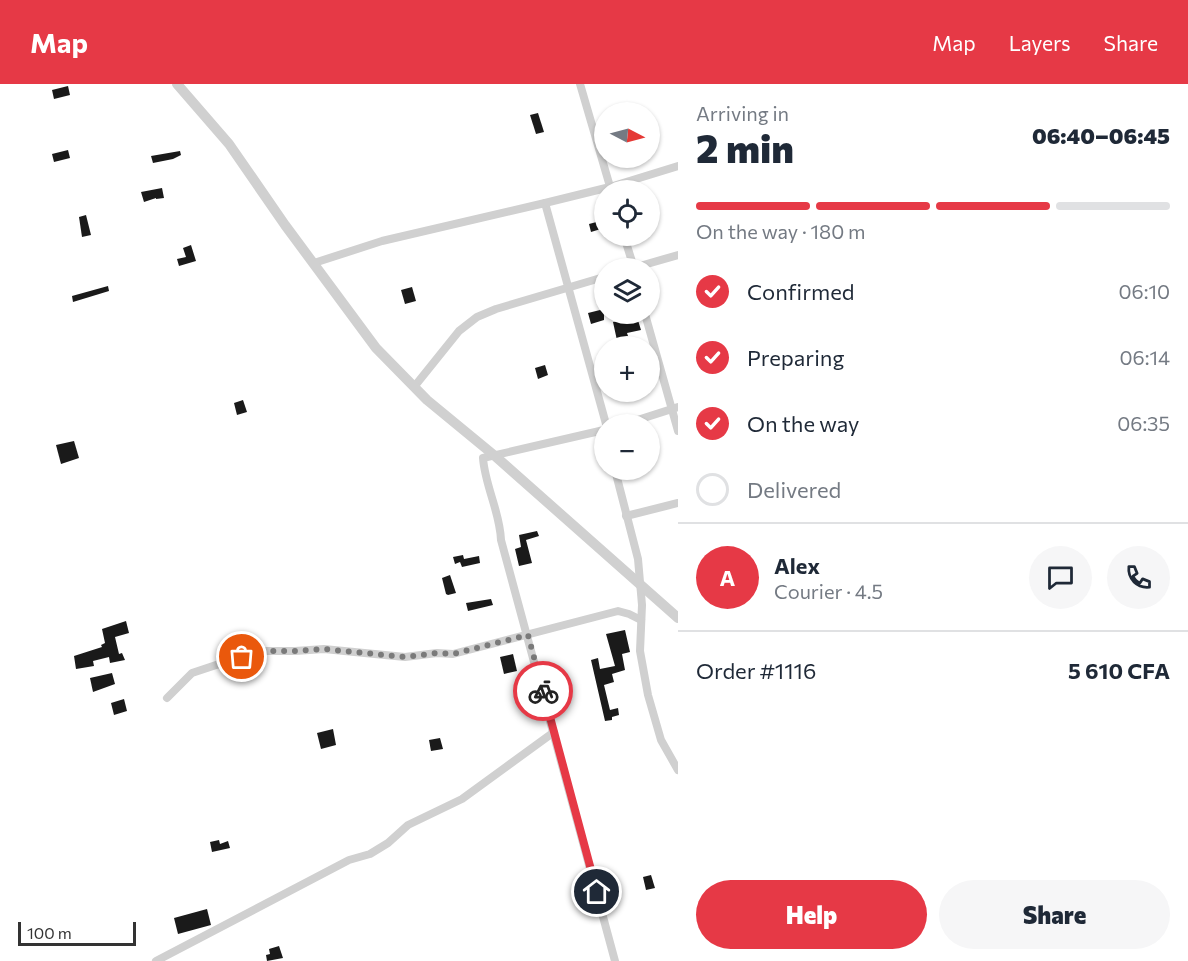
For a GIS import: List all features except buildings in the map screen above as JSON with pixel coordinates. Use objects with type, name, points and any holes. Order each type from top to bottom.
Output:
[{"type":"street","points":[[177,84],[229,144],[376,348],[456,425],[495,456],[678,618]]},
{"type":"street","points":[[580,84],[607,180]]},
{"type":"street","points":[[637,180],[678,166]]},
{"type":"street","points":[[314,263],[382,241],[594,192]]},
{"type":"street","points":[[545,203],[603,414]]},
{"type":"street","points":[[660,260],[678,255]]},
{"type":"street","points":[[414,387],[459,331],[477,317],[496,309],[594,280]]},
{"type":"street","points":[[648,324],[675,408],[678,431]]},
{"type":"street","points":[[656,414],[675,408]]},
{"type":"street","points":[[594,432],[483,458],[484,474],[615,961]]},
{"type":"street","points":[[617,480],[638,559],[642,584],[640,651],[655,722],[661,740],[678,770]]},
{"type":"street","points":[[626,516],[678,503]]},
{"type":"street","points":[[167,698],[192,673],[258,651],[324,649],[405,657],[437,653],[453,654],[618,611],[641,620]]},
{"type":"street","points":[[156,961],[349,860],[370,854],[388,843],[408,825],[475,791],[554,732]]},
{"type":"way so far","points":[[242,657],[258,651],[324,649],[405,657],[437,653],[453,654],[528,635],[543,691]]},
{"type":"route","points":[[543,691],[597,892]]}]
